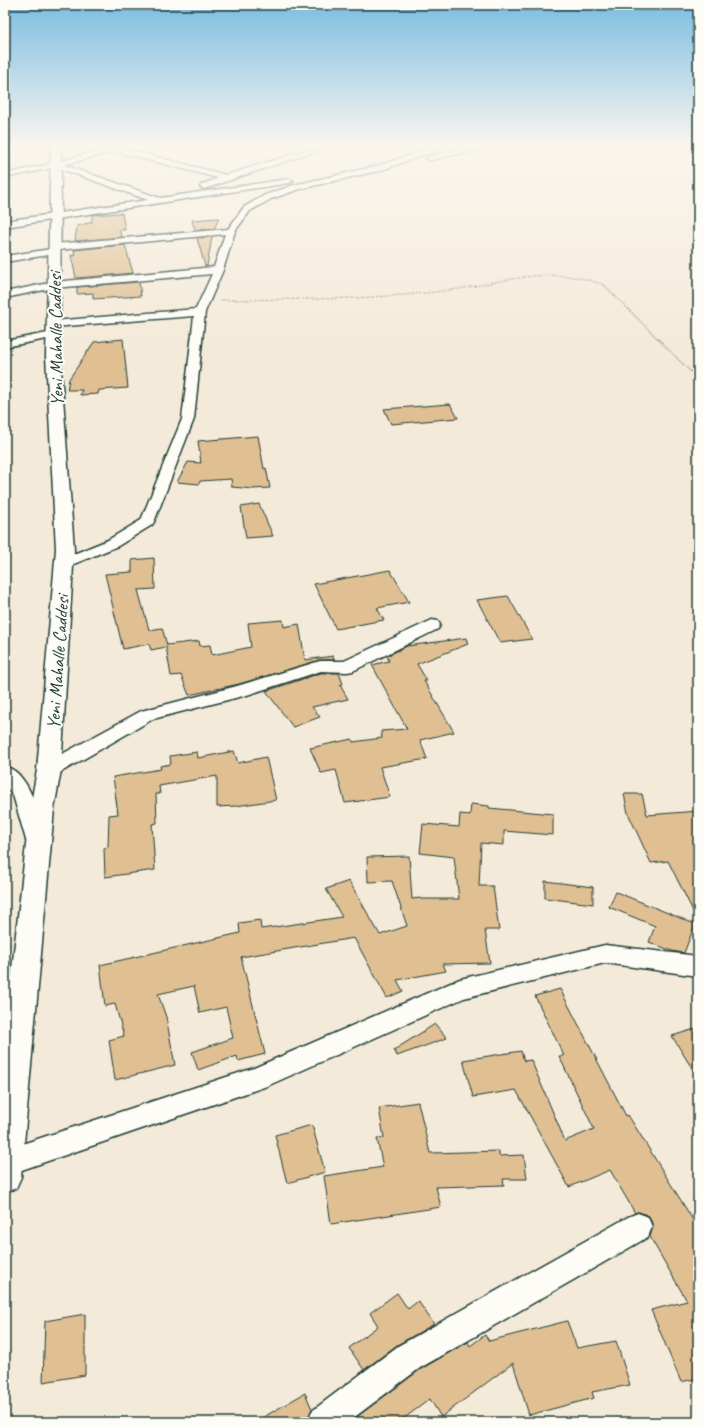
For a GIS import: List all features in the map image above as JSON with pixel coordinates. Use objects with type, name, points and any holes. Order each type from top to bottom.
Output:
[{"type":"street","name":"Yeni Mahalle Caddesi","points":[[6,1170],[42,809],[49,770],[65,550],[53,356],[55,213]]},
{"type":"street","points":[[5,224],[79,213]]},
{"type":"street","points":[[64,563],[113,543],[147,522],[188,419],[200,312],[218,270],[230,231],[244,213]]},
{"type":"street","points":[[5,259],[55,249],[230,231]]},
{"type":"street","points":[[5,295],[54,285],[218,270]]},
{"type":"street","points":[[5,344],[53,330],[200,312]]},
{"type":"street","points":[[49,770],[147,715],[241,691],[320,666],[347,667],[432,625]]},
{"type":"street","points":[[5,773],[22,792],[38,847]]},
{"type":"street","points":[[6,1170],[258,1078],[460,989],[606,954],[698,966]]},
{"type":"street","points":[[322,1422],[409,1357],[638,1227]]},
{"type":"path","points":[[205,301],[374,297],[452,290],[528,276],[554,274],[574,275],[593,280],[604,285],[698,379]]},
{"type":"building","points":[[122,213],[125,230],[119,230],[122,237],[75,241],[77,226],[92,222],[92,215]]},
{"type":"building","points":[[219,218],[214,229],[195,230],[192,220]]},
{"type":"building","points":[[212,237],[207,266],[205,266],[197,238]]},
{"type":"building","points":[[125,245],[133,273],[76,278],[71,255],[75,256],[74,250]]},
{"type":"building","points":[[139,282],[141,296],[93,299],[93,293],[77,294],[77,287]]},
{"type":"building","points":[[123,339],[128,388],[99,390],[98,394],[80,395],[82,390],[67,390],[69,379],[94,342]]},
{"type":"building","points":[[450,404],[458,418],[391,424],[384,409]]},
{"type":"building","points":[[258,436],[264,469],[266,468],[270,488],[253,489],[232,487],[231,479],[200,481],[199,484],[177,482],[188,462],[201,463],[198,441]]},
{"type":"building","points":[[259,504],[273,536],[246,538],[241,507]]},
{"type":"building","points":[[154,558],[155,589],[138,590],[149,630],[162,628],[167,645],[199,641],[200,646],[210,645],[212,655],[251,647],[248,623],[283,620],[284,627],[299,624],[305,660],[333,656],[334,660],[320,660],[239,684],[189,695],[181,675],[171,676],[166,647],[151,650],[149,644],[123,649],[105,574],[132,572],[132,560]]},
{"type":"building","points":[[390,570],[409,602],[377,608],[384,620],[336,629],[314,584]]},
{"type":"building","points":[[508,596],[532,639],[500,643],[477,600]]},
{"type":"building","points":[[466,638],[468,644],[417,664],[427,681],[424,681],[454,732],[420,740],[427,759],[380,767],[390,797],[345,803],[336,770],[321,773],[310,748],[352,739],[353,742],[382,738],[381,731],[407,729],[372,665],[389,661],[387,656],[407,646]]},
{"type":"building","points":[[321,673],[339,673],[343,684],[340,685],[348,699],[312,707],[320,717],[293,727],[266,691]]},
{"type":"building","points":[[234,751],[238,763],[266,757],[276,800],[236,806],[217,807],[217,776],[159,786],[160,794],[156,794],[157,823],[152,824],[155,870],[105,877],[104,848],[108,847],[109,815],[118,814],[113,777],[161,769],[160,766],[171,764],[170,756],[197,752],[198,758]]},
{"type":"building","points":[[624,794],[642,794],[647,815],[698,811],[698,921],[668,861],[651,863],[628,813]]},
{"type":"building","points":[[471,804],[489,806],[489,808],[553,814],[553,835],[504,831],[504,845],[481,843],[479,886],[493,886],[499,930],[485,930],[490,963],[443,964],[446,971],[397,980],[403,991],[387,998],[354,938],[241,957],[265,1054],[238,1061],[237,1056],[198,1070],[192,1052],[233,1038],[226,1007],[200,1013],[194,986],[158,994],[166,1017],[175,1065],[115,1080],[109,1040],[124,1036],[115,1004],[105,1006],[100,965],[240,933],[239,923],[260,920],[261,929],[342,917],[326,889],[349,881],[380,935],[407,926],[392,881],[368,882],[367,857],[409,856],[412,899],[459,899],[454,857],[420,853],[423,824],[459,827],[460,814],[470,815]]},
{"type":"building","points":[[545,881],[593,887],[593,904],[545,898]]},
{"type":"building","points":[[616,892],[695,924],[684,953],[672,951],[649,942],[655,926],[609,907]]},
{"type":"building","points":[[560,989],[626,1116],[628,1115],[698,1228],[698,1378],[681,1382],[651,1310],[687,1301],[650,1237],[653,1226],[649,1216],[639,1212],[635,1213],[610,1170],[569,1187],[516,1090],[473,1097],[463,1060],[521,1051],[524,1061],[531,1060],[565,1141],[594,1129],[559,1056],[564,1056],[535,996]]},
{"type":"building","points":[[435,1024],[447,1038],[397,1056],[394,1050]]},
{"type":"building","points":[[698,1028],[698,1078],[672,1036]]},
{"type":"building","points":[[418,1102],[430,1153],[499,1151],[499,1156],[524,1155],[527,1179],[503,1179],[504,1185],[436,1187],[441,1207],[331,1224],[324,1176],[383,1167],[377,1139],[384,1138],[379,1108]]},
{"type":"building","points":[[312,1125],[325,1172],[287,1183],[275,1135]]},
{"type":"building","points":[[397,1293],[408,1309],[418,1301],[434,1324],[397,1345],[364,1370],[349,1348],[378,1326],[370,1313]]},
{"type":"building","points":[[85,1314],[85,1375],[43,1382],[45,1321]]},
{"type":"building","points":[[567,1321],[577,1348],[616,1341],[630,1385],[592,1392],[594,1398],[529,1415],[513,1363],[441,1417],[430,1399],[399,1422],[350,1422],[421,1369],[468,1342],[470,1346],[485,1335],[489,1341]]},
{"type":"building","points":[[305,1393],[312,1409],[306,1422],[255,1422]]}]
